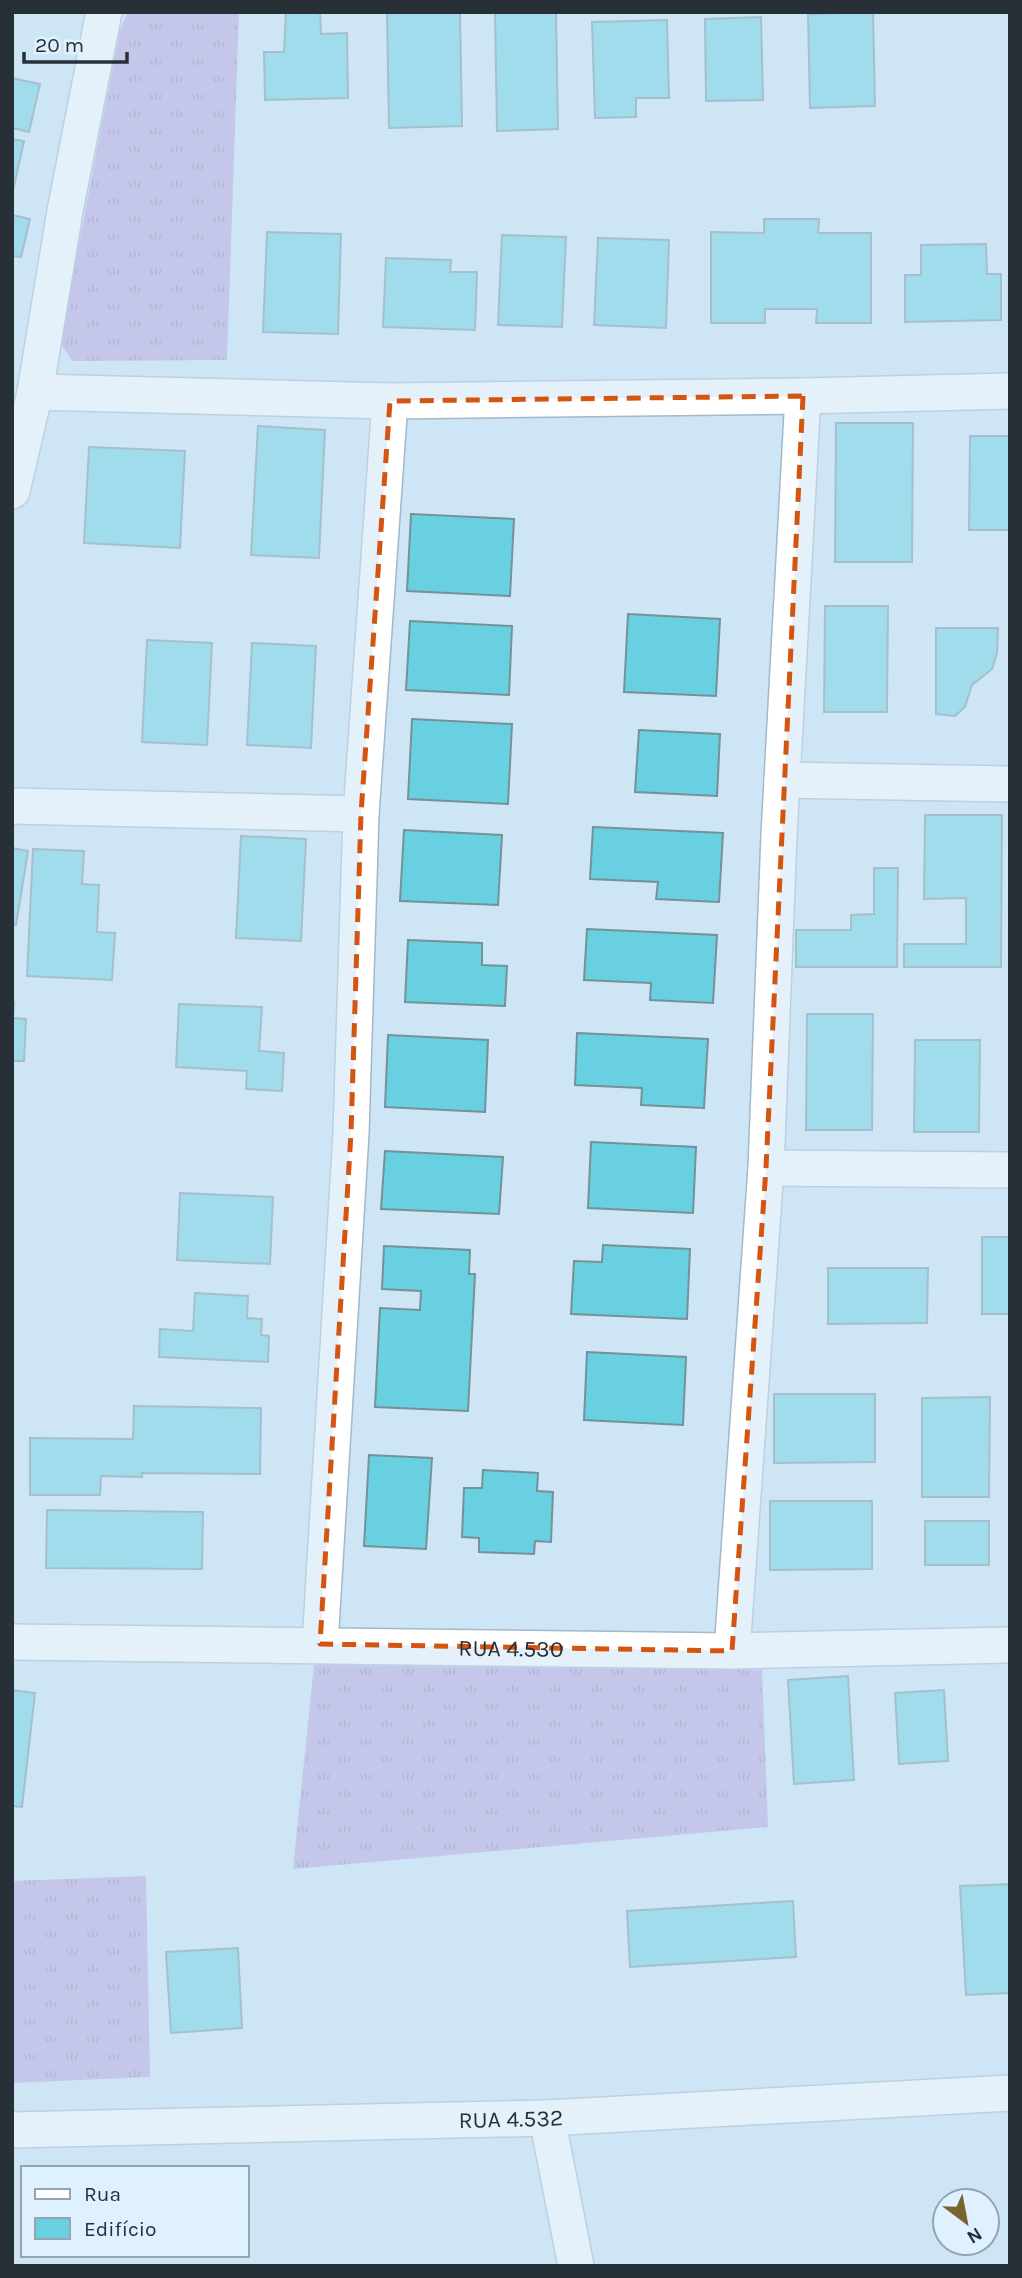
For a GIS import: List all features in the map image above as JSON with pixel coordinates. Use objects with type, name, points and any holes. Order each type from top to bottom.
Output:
[{"type":"street","points":[[12,491],[35,393],[65,211],[104,12]]},
{"type":"street","points":[[35,393],[390,401],[1010,391]]},
{"type":"street","points":[[732,1650],[766,1168],[782,780],[803,396]]},
{"type":"street","points":[[320,1644],[351,1133],[361,814],[390,401]]},
{"type":"street","points":[[782,780],[1010,784]]},
{"type":"street","points":[[12,806],[361,814]]},
{"type":"street","points":[[766,1168],[1010,1170]]},
{"type":"street","name":"RUA 4.530","points":[[12,1642],[732,1650],[1010,1645]]},
{"type":"street","name":"RUA 4.532","points":[[12,2130],[547,2118],[1010,2093]]},
{"type":"street","points":[[547,2118],[576,2266]]},
{"type":"highlighted area","points":[[803,396],[766,1168],[732,1651],[320,1644],[351,1133],[361,814],[390,401]]},
{"type":"green space","points":[[128,12],[239,12],[227,360],[72,361],[60,342],[120,30]]},
{"type":"green space","points":[[314,1665],[762,1670],[768,1827],[293,1869]]},
{"type":"green space","points":[[146,1876],[150,2077],[12,2083],[12,1881]]},
{"type":"building","points":[[286,12],[320,12],[321,34],[347,33],[348,98],[265,100],[264,52],[284,52]]},
{"type":"building","points":[[387,12],[460,12],[462,126],[389,128]]},
{"type":"building","points":[[495,12],[556,12],[558,129],[497,131]]},
{"type":"building","points":[[873,12],[875,106],[810,108],[808,14]]},
{"type":"building","points":[[761,17],[763,100],[706,101],[705,19]]},
{"type":"building","points":[[667,20],[669,98],[636,98],[636,117],[595,118],[592,22]]},
{"type":"building","points":[[12,78],[40,84],[29,132],[12,128]]},
{"type":"building","points":[[12,139],[24,141],[12,195]]},
{"type":"building","points":[[12,215],[30,219],[21,257],[12,256]]},
{"type":"building","points":[[764,219],[819,219],[818,233],[871,233],[871,323],[816,323],[817,309],[765,309],[765,323],[711,323],[711,232],[764,233]]},
{"type":"building","points":[[267,232],[341,234],[338,334],[263,332]]},
{"type":"building","points":[[502,235],[566,237],[562,327],[498,325]]},
{"type":"building","points":[[598,238],[669,240],[666,328],[594,325]]},
{"type":"building","points":[[986,244],[987,274],[1001,274],[1001,320],[905,322],[905,275],[921,275],[921,245]]},
{"type":"building","points":[[386,258],[451,260],[450,272],[477,272],[475,330],[383,327]]},
{"type":"building","points":[[836,423],[913,423],[912,562],[835,562]]},
{"type":"building","points":[[258,426],[325,430],[319,558],[251,555]]},
{"type":"building","points":[[970,436],[1010,436],[1010,530],[969,530]]},
{"type":"building","points":[[89,447],[185,451],[180,548],[84,543]]},
{"type":"building","points":[[411,514],[514,519],[510,596],[407,591]]},
{"type":"building","points":[[825,606],[888,606],[887,712],[824,712]]},
{"type":"building","points":[[628,614],[720,619],[716,696],[624,692]]},
{"type":"building","points":[[410,621],[512,626],[509,695],[406,690]]},
{"type":"building","points":[[936,628],[998,628],[997,653],[992,669],[972,685],[965,707],[955,716],[936,714]]},
{"type":"building","points":[[147,640],[212,643],[207,745],[142,742]]},
{"type":"building","points":[[252,643],[316,646],[311,748],[247,745]]},
{"type":"building","points":[[412,719],[512,724],[508,804],[408,799]]},
{"type":"building","points":[[639,730],[720,734],[717,796],[635,792]]},
{"type":"building","points":[[925,815],[1002,815],[1001,967],[904,967],[904,944],[966,944],[966,898],[924,899]]},
{"type":"building","points":[[593,827],[723,833],[719,902],[656,899],[658,882],[590,879]]},
{"type":"building","points":[[404,830],[502,835],[498,905],[400,901]]},
{"type":"building","points":[[241,836],[306,839],[301,941],[236,938]]},
{"type":"building","points":[[12,848],[28,851],[16,925],[12,924]]},
{"type":"building","points":[[33,849],[84,851],[82,884],[99,885],[97,932],[115,933],[112,980],[27,976]]},
{"type":"building","points":[[874,868],[898,868],[897,967],[796,967],[796,930],[851,930],[851,915],[874,914]]},
{"type":"building","points":[[587,929],[717,935],[713,1003],[650,1000],[651,983],[584,980]]},
{"type":"building","points":[[408,940],[482,943],[482,965],[507,966],[505,1006],[405,1002]]},
{"type":"building","points":[[12,1002],[13,1018],[26,1019],[24,1061],[12,1061]]},
{"type":"building","points":[[179,1004],[262,1007],[259,1051],[284,1053],[282,1091],[246,1089],[247,1071],[176,1067]]},
{"type":"building","points":[[807,1014],[873,1014],[872,1130],[806,1130]]},
{"type":"building","points":[[577,1033],[708,1039],[704,1108],[641,1105],[642,1088],[575,1085]]},
{"type":"building","points":[[388,1035],[488,1040],[485,1112],[385,1107]]},
{"type":"building","points":[[915,1040],[980,1040],[979,1132],[914,1132]]},
{"type":"building","points":[[591,1142],[696,1147],[693,1213],[588,1208]]},
{"type":"building","points":[[385,1151],[503,1157],[499,1214],[381,1209]]},
{"type":"building","points":[[180,1193],[273,1197],[270,1264],[177,1260]]},
{"type":"building","points":[[982,1237],[1010,1237],[1010,1314],[982,1314]]},
{"type":"building","points":[[603,1245],[690,1249],[687,1319],[571,1314],[574,1261],[602,1262]]},
{"type":"building","points":[[384,1246],[470,1250],[469,1274],[475,1274],[468,1411],[375,1407],[380,1308],[420,1310],[421,1291],[382,1289]]},
{"type":"building","points":[[828,1268],[928,1268],[927,1323],[828,1324]]},
{"type":"building","points":[[195,1293],[248,1296],[247,1318],[262,1319],[261,1335],[269,1336],[268,1362],[159,1357],[160,1329],[193,1331]]},
{"type":"building","points":[[587,1352],[686,1357],[683,1425],[584,1420]]},
{"type":"building","points":[[774,1394],[875,1394],[875,1462],[774,1463]]},
{"type":"building","points":[[990,1397],[989,1497],[922,1497],[922,1398]]},
{"type":"building","points":[[134,1406],[261,1408],[260,1474],[142,1473],[142,1477],[101,1476],[100,1495],[30,1495],[30,1438],[133,1439]]},
{"type":"building","points":[[369,1455],[432,1458],[426,1549],[364,1546]]},
{"type":"building","points":[[483,1470],[538,1473],[537,1491],[553,1492],[551,1542],[535,1541],[534,1554],[479,1552],[479,1538],[462,1537],[464,1488],[482,1488]]},
{"type":"building","points":[[770,1501],[872,1501],[872,1569],[770,1570]]},
{"type":"building","points":[[47,1510],[203,1512],[202,1569],[46,1568]]},
{"type":"building","points":[[925,1521],[989,1521],[989,1565],[925,1565]]},
{"type":"building","points":[[848,1676],[854,1780],[794,1784],[788,1680]]},
{"type":"building","points":[[12,1690],[35,1693],[22,1807],[12,1806]]},
{"type":"building","points":[[944,1690],[948,1761],[899,1764],[895,1693]]},
{"type":"building","points":[[1010,1884],[1010,1993],[966,1995],[960,1886]]},
{"type":"building","points":[[793,1901],[796,1957],[630,1967],[627,1911]]},
{"type":"building","points":[[238,1948],[242,2028],[171,2033],[166,1952]]}]
